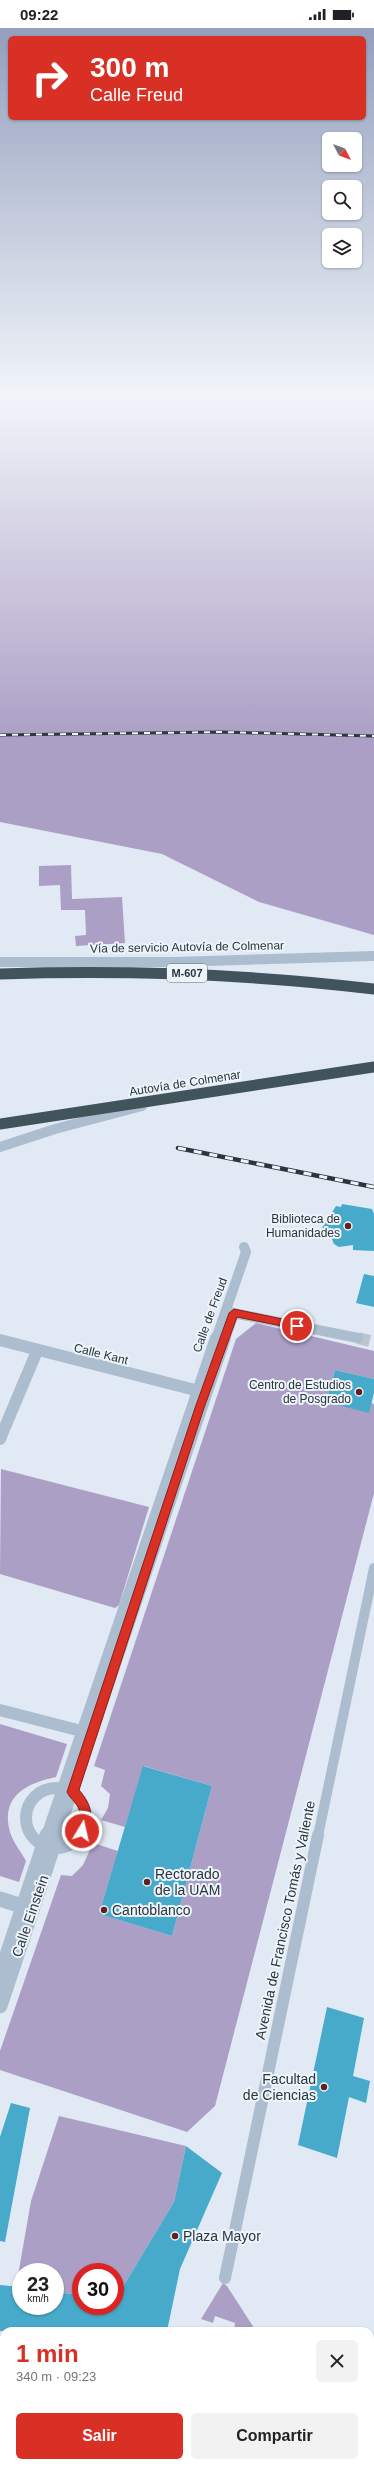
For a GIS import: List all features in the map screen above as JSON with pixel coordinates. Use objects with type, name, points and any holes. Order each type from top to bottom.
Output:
[{"type":"highway","name":"M-607","points":[[0,974],[92,970],[213,974],[314,981],[374,989]]},
{"type":"highway","name":"Autovía de Colmenar","points":[[0,1124],[374,1067]]},
{"type":"street","name":"Vía de servicio Autovía de Colmenar","points":[[0,962],[175,962],[374,956]]},
{"type":"street","points":[[0,1147],[55,1129],[162,1100]]},
{"type":"street","name":"Calle de Freud","points":[[230,1312],[246,1252],[244,1247]]},
{"type":"street","points":[[230,1312],[358,1338]]},
{"type":"street","name":"Calle Einstein","points":[[0,1976],[28,1908],[49,1848],[201,1392],[230,1312]]},
{"type":"street","name":"Calle Kant","points":[[0,1340],[36,1351],[201,1392]]},
{"type":"street","points":[[0,1439],[36,1351]]},
{"type":"street","name":"Avenida de Francisco Tomás y Valiente","points":[[225,2278],[374,1568]]},
{"type":"street","points":[[0,1710],[87,1733]]},
{"type":"street","points":[[55,1788],[68,1790],[84,1805],[86,1814],[84,1827],[77,1839],[70,1844],[49,1848],[31,1836],[28,1828],[28,1810],[33,1802],[43,1793],[55,1788]]},
{"type":"street","points":[[0,1899],[28,1908]]},
{"type":"street","name":"Calle Einstein","points":[[0,2006],[28,1908]]},
{"type":"shaded area","points":[[0,510],[374,510],[374,935],[259,902],[162,854],[0,822]]},
{"type":"shaded area","points":[[71,865],[72,899],[122,897],[125,943],[76,946],[75,936],[86,935],[85,910],[61,910],[60,885],[39,886],[39,866]]},
{"type":"shaded area","points":[[256,1323],[374,1351],[374,1379],[335,1370],[326,1402],[369,1412],[371,1403],[374,1404],[374,1493],[215,2106],[187,2132],[0,2070],[0,2051],[61,1875],[72,1876],[83,1865],[93,1843],[118,1851],[99,1914],[172,1936],[212,1786],[144,1766],[125,1827],[101,1820],[108,1808],[110,1794],[101,1786],[105,1770],[94,1766],[236,1339]]},
{"type":"shaded area","points":[[1,1469],[149,1507],[119,1605],[115,1608],[0,1574]]},
{"type":"shaded area","points":[[0,1724],[67,1744],[56,1777],[35,1783],[18,1793],[9,1809],[8,1820],[11,1836],[26,1861],[19,1882],[0,1876]]},
{"type":"shaded area","points":[[59,2116],[186,2146],[174,2202],[124,2285],[124,2263],[72,2263],[72,2294],[64,2293],[64,2263],[20,2263],[31,2201]]},
{"type":"shaded area","points":[[223,2283],[227,2286],[253,2327],[234,2327],[235,2323],[215,2316],[213,2323],[201,2319]]},
{"type":"building","name":"Biblioteca de Humanidades","points":[[342,1204],[372,1209],[374,1214],[374,1251],[353,1250],[353,1245],[339,1247],[334,1244],[331,1237],[326,1236],[327,1229],[322,1228],[336,1206],[341,1207]]},
{"type":"building","points":[[364,1274],[374,1276],[374,1307],[356,1303]]},
{"type":"building","name":"Centro de Estudios de Posgrado","points":[[335,1370],[374,1379],[374,1393],[369,1413],[326,1402]]},
{"type":"building","name":"Rectorado de la UAM","points":[[143,1766],[212,1786],[172,1936],[99,1914]]},
{"type":"building","name":"Facultad de Ciencias","points":[[327,2007],[364,2018],[353,2076],[370,2081],[366,2103],[349,2097],[337,2158],[298,2145]]},
{"type":"building","points":[[11,2103],[30,2108],[5,2242],[0,2241],[0,2137]]},
{"type":"building","name":"Plaza Mayor","points":[[186,2146],[222,2173],[180,2269],[168,2327],[0,2327],[0,2285],[12,2286],[12,2315],[64,2315],[64,2293],[72,2294],[72,2315],[124,2315],[124,2285],[174,2202]]},
{"type":"tunnel","points":[[361,1339],[358,1338],[374,1342]]},
{"type":"railway","points":[[0,735],[221,732],[374,736]]},
{"type":"railway","points":[[178,1148],[374,1187]]},
{"type":"place","name":"Biblioteca de Humanidades","points":[[348,1226]]},
{"type":"place","name":"Centro de Estudios de Posgrado","points":[[359,1392]]},
{"type":"place","name":"Rectorado de la UAM","points":[[147,1882]]},
{"type":"place","name":"Cantoblanco","points":[[104,1910]]},
{"type":"place","name":"Facultad de Ciencias","points":[[324,2087]]},
{"type":"place","name":"Plaza Mayor","points":[[175,2236]]},
{"type":"route","points":[[82,1831],[86,1822],[84,1805],[73,1792],[200,1408],[234,1313],[297,1326]]}]
